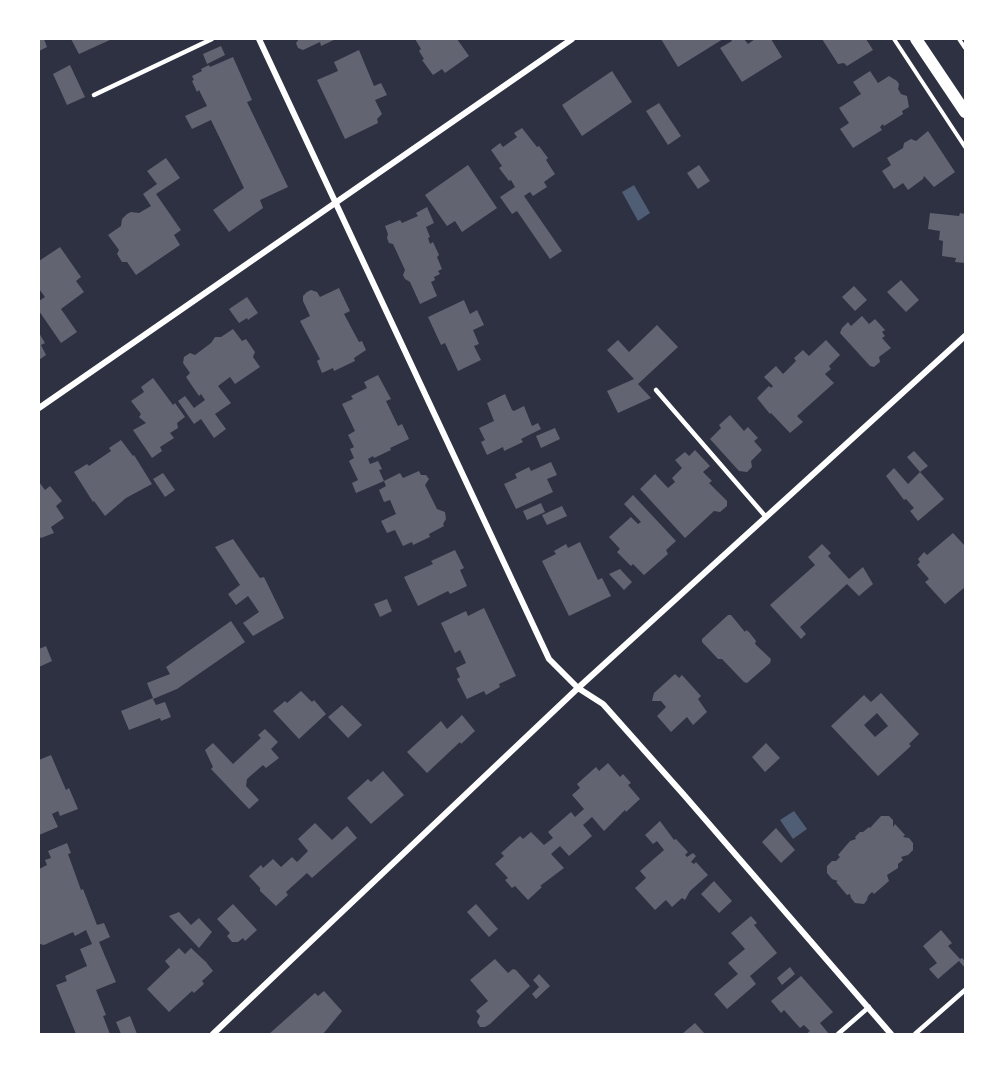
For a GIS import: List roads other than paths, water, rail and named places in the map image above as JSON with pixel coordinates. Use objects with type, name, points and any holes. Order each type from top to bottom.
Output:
[{"type":"main road","points":[[916,39],[965,112]]},
{"type":"street","points":[[259,39],[549,659],[578,688],[603,705],[891,1034]]},
{"type":"street","points":[[39,408],[572,39]]},
{"type":"street","points":[[213,1034],[578,688],[965,336]]},
{"type":"lane","points":[[94,94],[212,39]]},
{"type":"lane","points":[[656,390],[766,517]]},
{"type":"lane","points":[[915,1034],[965,990]]},
{"type":"lane","points":[[838,1034],[868,1007]]},
{"type":"water","points":[[634,185],[650,213],[638,221],[622,192]]},
{"type":"water","points":[[794,811],[807,829],[793,839],[780,820]]}]
